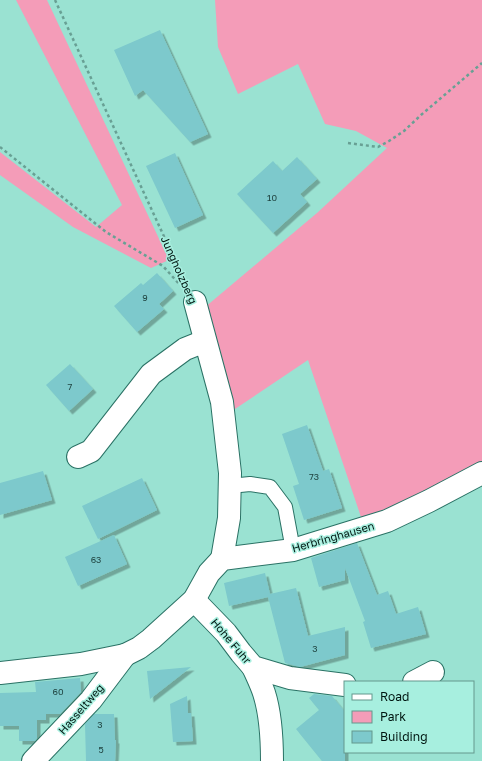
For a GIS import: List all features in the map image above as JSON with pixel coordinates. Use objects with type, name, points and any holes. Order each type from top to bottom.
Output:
[{"type":"street","name":"Jungholzberg","points":[[195,302],[222,402],[230,473],[229,518],[222,559]]},
{"type":"street","points":[[78,457],[91,451],[150,374],[185,349],[205,341]]},
{"type":"street","name":"Herbringhausen","points":[[222,559],[293,550],[387,521],[482,473]]},
{"type":"street","points":[[0,673],[82,664],[125,655],[139,648],[152,639],[194,600],[209,573],[222,559]]},
{"type":"street","name":"Hohe Fuhr","points":[[194,600],[226,633],[253,667],[290,678],[344,685]]},
{"type":"street","name":"Hasseltweg","points":[[33,761],[91,700],[125,655]]},
{"type":"street","points":[[253,667],[264,692],[267,704],[271,729],[272,761]]},
{"type":"street","points":[[416,681],[433,672]]},
{"type":"lane","points":[[230,486],[250,484],[270,487],[285,507],[293,550]]},
{"type":"path","name":"Jungholzberg","points":[[55,0],[195,302]]},
{"type":"path","points":[[348,143],[378,147],[389,141],[404,132],[421,115],[482,63]]},
{"type":"path","points":[[0,147],[106,232],[163,266],[195,302]]},
{"type":"green space","points":[[16,0],[47,0],[169,260],[151,268],[73,227],[0,175],[0,152],[96,227],[122,205]]},
{"type":"green space","points":[[215,0],[482,0],[482,461],[411,502],[362,520],[308,360],[229,413],[204,308],[317,213],[387,148],[356,131],[325,124],[298,64],[238,94],[218,47]]},
{"type":"building","points":[[160,30],[208,134],[190,142],[143,90],[135,96],[114,50]]},
{"type":"building","points":[[175,153],[203,215],[175,228],[146,166]]},
{"type":"building","points":[[297,157],[317,179],[300,194],[307,202],[273,233],[237,194],[273,161],[282,171]]},
{"type":"building","points":[[157,273],[173,291],[159,304],[164,309],[137,332],[114,306],[141,283],[143,285]]},
{"type":"building","points":[[70,364],[93,389],[69,411],[46,385]]},
{"type":"building","points":[[307,425],[323,471],[329,469],[342,508],[304,520],[293,486],[299,484],[282,434]]},
{"type":"building","points":[[43,471],[52,500],[0,515],[0,483]]},
{"type":"building","points":[[142,478],[157,510],[98,539],[82,506]]},
{"type":"building","points":[[114,535],[127,564],[78,586],[65,557]]},
{"type":"building","points":[[357,543],[377,595],[388,591],[396,614],[418,607],[426,634],[371,648],[363,622],[365,621],[345,568],[345,580],[319,587],[311,558]]},
{"type":"building","points":[[265,573],[270,594],[296,588],[308,636],[345,627],[345,655],[300,667],[285,663],[268,597],[229,606],[224,583]]},
{"type":"building","points":[[191,667],[150,699],[147,671]]},
{"type":"building","points":[[80,678],[81,692],[60,714],[46,714],[46,720],[37,720],[37,738],[35,741],[19,741],[19,726],[0,726],[0,693],[36,692],[35,682]]},
{"type":"building","points":[[314,694],[332,696],[344,711],[345,761],[322,761],[296,729],[319,710],[309,698]]},
{"type":"building","points":[[187,696],[188,713],[191,713],[193,741],[173,742],[170,704]]},
{"type":"building","points":[[94,714],[114,714],[116,740],[115,761],[86,761],[85,724]]}]
